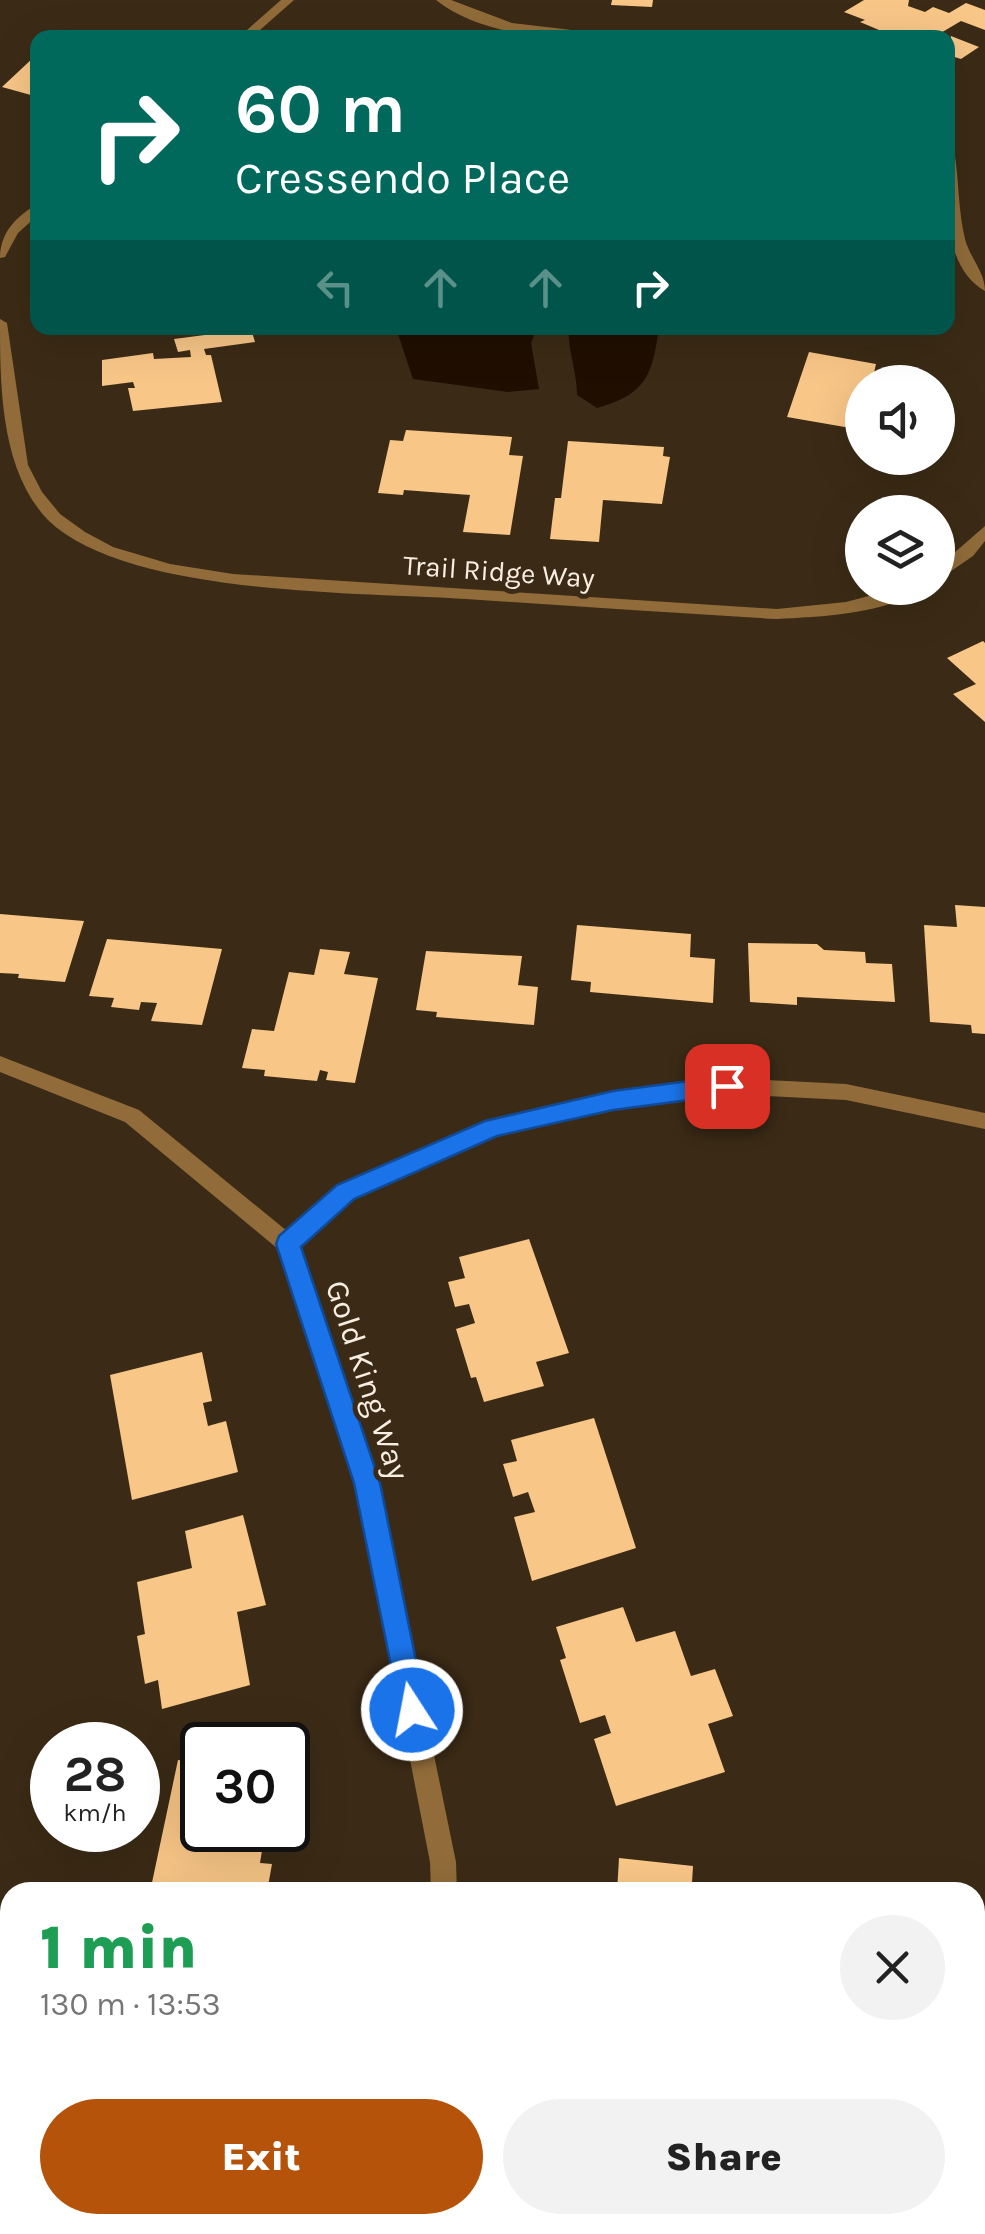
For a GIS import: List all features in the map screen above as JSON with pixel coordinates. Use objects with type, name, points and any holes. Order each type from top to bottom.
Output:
[{"type":"street","points":[[252,30],[288,0]]},
{"type":"street","points":[[442,0],[461,12],[527,30]]},
{"type":"street","points":[[0,254],[13,232],[30,216]]},
{"type":"street","points":[[955,224],[968,269],[985,286]]},
{"type":"street","name":"Trail Ridge Way","points":[[0,323],[21,465],[28,488],[48,513],[85,539],[128,558],[177,571],[232,579],[777,614],[857,605]]},
{"type":"street","points":[[955,562],[985,531]]},
{"type":"street","points":[[0,1064],[132,1116],[288,1244],[346,1192],[493,1128],[613,1100],[727,1086],[846,1092],[985,1122]]},
{"type":"street","name":"Gold King Way","points":[[288,1244],[367,1483],[443,1882]]},
{"type":"shaded area","points":[[398,335],[534,335],[531,343],[539,389],[508,392],[413,379]]},
{"type":"shaded area","points":[[569,335],[658,335],[649,370],[637,389],[597,408],[577,395]]},
{"type":"building","points":[[612,0],[653,0],[652,7],[611,5]]},
{"type":"building","points":[[864,0],[909,0],[908,6],[925,12],[933,7],[949,13],[966,3],[985,10],[985,30],[961,21],[946,30],[879,30],[844,12]]},
{"type":"building","points":[[955,38],[979,47],[961,59],[955,57]]},
{"type":"building","points":[[30,61],[30,95],[2,87]]},
{"type":"building","points":[[253,335],[255,342],[204,349],[206,355],[211,355],[222,402],[133,411],[128,388],[135,388],[133,382],[102,386],[102,360],[153,353],[154,359],[191,357],[190,350],[178,352],[174,339]]},
{"type":"building","points":[[809,352],[876,364],[845,365],[845,427],[787,417]]},
{"type":"building","points":[[406,430],[512,437],[509,455],[523,456],[510,535],[463,532],[470,495],[404,490],[403,495],[378,493],[390,440],[403,441]]},
{"type":"building","points":[[568,441],[664,447],[663,456],[670,457],[662,504],[603,500],[599,542],[550,539],[555,498],[561,498]]},
{"type":"building","points":[[983,641],[985,722],[953,694],[976,684],[947,658]]},
{"type":"building","points":[[955,905],[985,907],[985,1034],[972,1033],[971,1025],[930,1022],[924,925],[957,927]]},
{"type":"building","points":[[0,914],[84,921],[65,982],[0,973]]},
{"type":"building","points":[[577,925],[691,934],[690,957],[715,959],[713,1003],[590,992],[591,982],[571,980]]},
{"type":"building","points":[[107,939],[222,949],[202,1025],[151,1021],[157,1003],[141,1002],[139,1010],[111,1007],[114,998],[89,996]]},
{"type":"building","points":[[748,943],[817,944],[824,950],[865,952],[866,963],[892,964],[895,1002],[797,997],[797,1005],[750,1002]]},
{"type":"building","points":[[320,949],[350,952],[344,974],[378,978],[355,1083],[326,1080],[328,1072],[320,1070],[317,1081],[264,1076],[265,1070],[242,1068],[252,1029],[274,1031],[289,972],[314,975]]},
{"type":"building","points":[[426,951],[522,956],[518,985],[538,987],[534,1025],[436,1017],[437,1012],[416,1010]]},
{"type":"building","points":[[529,1239],[569,1353],[536,1362],[544,1386],[484,1402],[476,1377],[471,1378],[456,1329],[475,1323],[469,1304],[455,1307],[448,1282],[465,1278],[459,1257]]},
{"type":"building","points":[[202,1352],[212,1401],[203,1403],[208,1426],[226,1421],[238,1472],[132,1500],[110,1375]]},
{"type":"building","points":[[594,1418],[636,1548],[532,1581],[514,1517],[535,1512],[528,1492],[513,1497],[503,1464],[517,1461],[511,1440]]},
{"type":"building","points":[[243,1515],[266,1605],[237,1612],[250,1685],[162,1709],[158,1680],[145,1684],[137,1636],[145,1634],[137,1582],[192,1568],[185,1531]]},
{"type":"building","points":[[623,1607],[636,1642],[675,1631],[691,1676],[715,1669],[733,1716],[708,1724],[725,1772],[616,1806],[594,1739],[611,1733],[605,1715],[580,1723],[560,1660],[566,1658],[556,1627]]},
{"type":"building","points":[[178,1760],[180,1852],[262,1852],[260,1863],[272,1864],[269,1882],[152,1882]]},
{"type":"building","points":[[619,1858],[693,1866],[692,1882],[618,1882]]},
{"type":"route","points":[[412,1710],[367,1483],[288,1244],[346,1192],[493,1128],[613,1100],[727,1086]]}]
